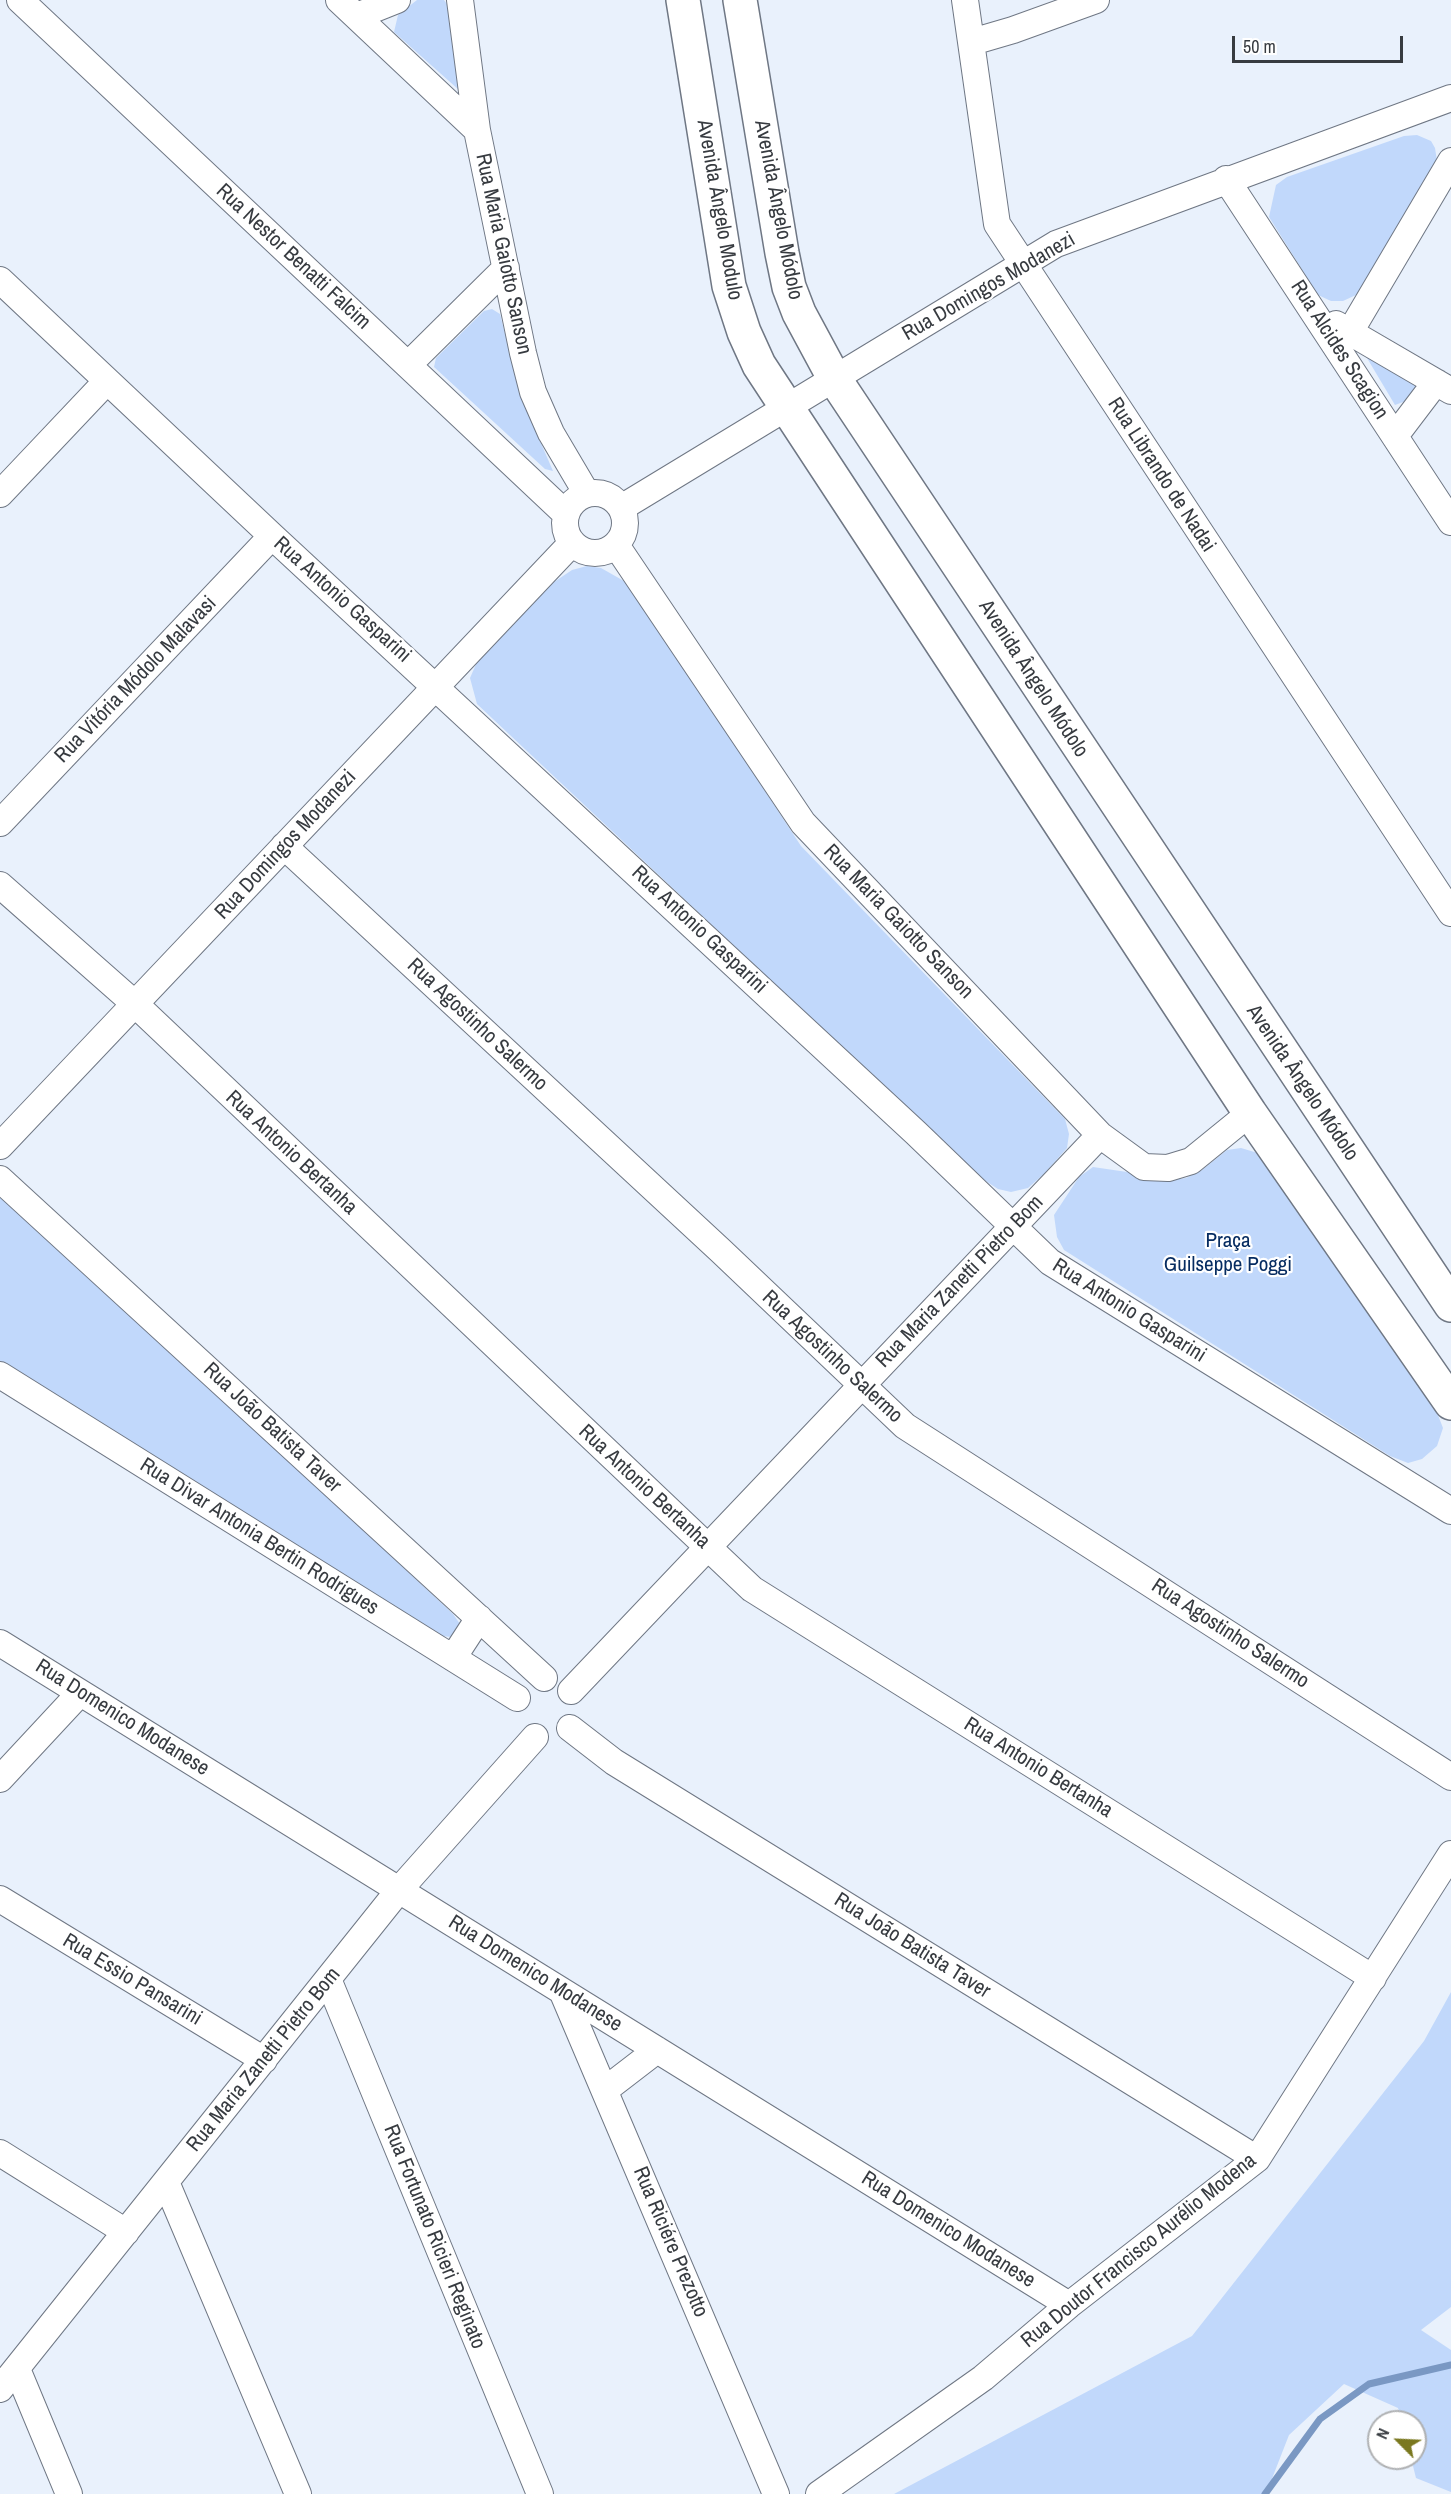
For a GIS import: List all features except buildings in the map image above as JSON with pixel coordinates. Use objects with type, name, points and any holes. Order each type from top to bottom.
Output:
[{"type":"street","name":"Rua Nestor Benatti Falcim","points":[[20,0],[566,514]]},
{"type":"street","points":[[348,8],[397,0]]},
{"type":"street","name":"Rua Maria Gaiotto Sanson","points":[[460,0],[477,130],[533,392],[551,432],[587,494]]},
{"type":"street","name":"Avenida Ângelo Modulo","points":[[683,0],[729,286],[744,332],[759,365],[786,409]]},
{"type":"street","name":"Avenida Ângelo Módolo","points":[[740,0],[789,286],[799,313],[834,378],[1451,1305]]},
{"type":"street","name":"Rua Librando de Nadai","points":[[965,0],[997,224],[1451,913]]},
{"type":"street","points":[[972,42],[1096,0]]},
{"type":"street","points":[[348,8],[477,130]]},
{"type":"street","name":"Rua Domingos Modanezi","points":[[621,508],[1056,244],[1226,179],[1449,105]]},
{"type":"street","points":[[1350,332],[1451,161]]},
{"type":"street","name":"Rua Alcides Scagion","points":[[1226,179],[1451,522]]},
{"type":"street","points":[[408,365],[506,268]]},
{"type":"street","name":"Rua Antonio Gasparini","points":[[0,280],[1050,1262],[1451,1511]]},
{"type":"street","points":[[1312,311],[1443,387],[1395,436]]},
{"type":"street","points":[[0,494],[107,381]]},
{"type":"street","points":[[786,409],[1250,1113],[1449,1394]]},
{"type":"street","points":[[587,494],[606,495],[621,508],[625,528],[616,545],[598,553],[588,553],[572,543],[565,524],[566,514],[578,499],[587,494]]},
{"type":"street","name":"Rua Vitória Módolo Malavasi","points":[[0,823],[272,536]]},
{"type":"street","name":"Rua Domingos Modanezi","points":[[0,1146],[572,543]]},
{"type":"street","name":"Rua Maria Gaiotto Sanson","points":[[616,545],[803,823],[1100,1135],[1144,1167],[1168,1168],[1191,1161],[1250,1113]]},
{"type":"street","name":"Rua Agostinho Salermo","points":[[284,846],[721,1251],[861,1387],[905,1426],[1451,1777]]},
{"type":"street","name":"Rua Antonio Bertanha","points":[[0,885],[135,1005],[752,1589],[1373,1978]]},
{"type":"street","name":"Rua Maria Zanetti Pietro Bom","points":[[571,1690],[1100,1135]]},
{"type":"street","name":"Rua João Batista Taver","points":[[0,1179],[544,1678]]},
{"type":"street","name":"Rua Divar Antonia Bertin Rodrigues","points":[[0,1375],[517,1698]]},
{"type":"street","points":[[453,1658],[479,1618]]},
{"type":"street","name":"Rua Domenico Modanese","points":[[0,1643],[1070,2305]]},
{"type":"street","points":[[544,1678],[564,1683],[571,1690],[577,1709],[570,1728],[554,1738],[535,1737],[520,1725],[516,1707],[517,1698],[528,1684],[544,1678]]},
{"type":"street","points":[[0,1779],[80,1693]]},
{"type":"street","name":"Rua João Batista Taver","points":[[570,1728],[614,1762],[1257,2159]]},
{"type":"street","name":"Rua Maria Zanetti Pietro Bom","points":[[0,2390],[399,1890],[535,1737]]},
{"type":"street","name":"Rua Doutor Francisco Aurélio Modena","points":[[819,2494],[983,2378],[1070,2305],[1257,2159],[1451,1854]]},
{"type":"street","name":"Rua Essio Pansarini","points":[[0,1899],[264,2060]]},
{"type":"street","name":"Rua Fortunato Ricieri Reginato","points":[[328,1979],[540,2494]]},
{"type":"street","name":"Rua Riciére Prezotto","points":[[562,1991],[776,2494]]},
{"type":"street","points":[[605,2090],[657,2050]]},
{"type":"street","points":[[0,2153],[126,2232]]},
{"type":"street","points":[[166,2182],[298,2494]]},
{"type":"street","points":[[17,2368],[69,2494]]},
{"type":"green space","points":[[417,0],[444,0],[449,7],[459,90],[394,32],[398,15]]},
{"type":"green space","points":[[1417,135],[1431,141],[1435,148],[1437,161],[1363,285],[1356,295],[1343,301],[1331,301],[1318,295],[1269,217],[1276,185],[1287,177],[1404,136]]},
{"type":"green space","points":[[492,309],[500,314],[521,397],[553,471],[545,469],[434,367],[436,358],[484,311]]},
{"type":"green space","points":[[1364,353],[1420,382],[1411,399],[1395,405]]},
{"type":"green space","points":[[587,566],[601,568],[624,581],[633,590],[801,846],[1065,1119],[1069,1134],[1067,1148],[1028,1188],[1011,1192],[998,1189],[981,1178],[477,704],[470,678],[477,662],[554,582],[572,570]]},
{"type":"green space","name":"Praça Guilseppe Poggi","points":[[1241,1148],[1261,1154],[1434,1405],[1443,1428],[1437,1446],[1422,1459],[1408,1463],[1390,1456],[1064,1250],[1057,1237],[1054,1215],[1079,1177],[1093,1167],[1127,1172],[1151,1180],[1171,1180],[1186,1178],[1202,1170],[1227,1150]]},
{"type":"green space","points":[[0,1196],[20,1209],[453,1614],[460,1624],[451,1637],[443,1636],[403,1612],[0,1361]]},
{"type":"green space","points":[[1451,1992],[1451,2307],[1421,2330],[1451,2350],[1451,2492],[1416,2478],[1414,2470],[1427,2470],[1427,2410],[1399,2410],[1344,2384],[1289,2435],[1266,2494],[894,2494],[1192,2336],[1424,2041]]},
{"type":"waterway","points":[[1265,2494],[1320,2419],[1369,2384],[1451,2365]]}]
